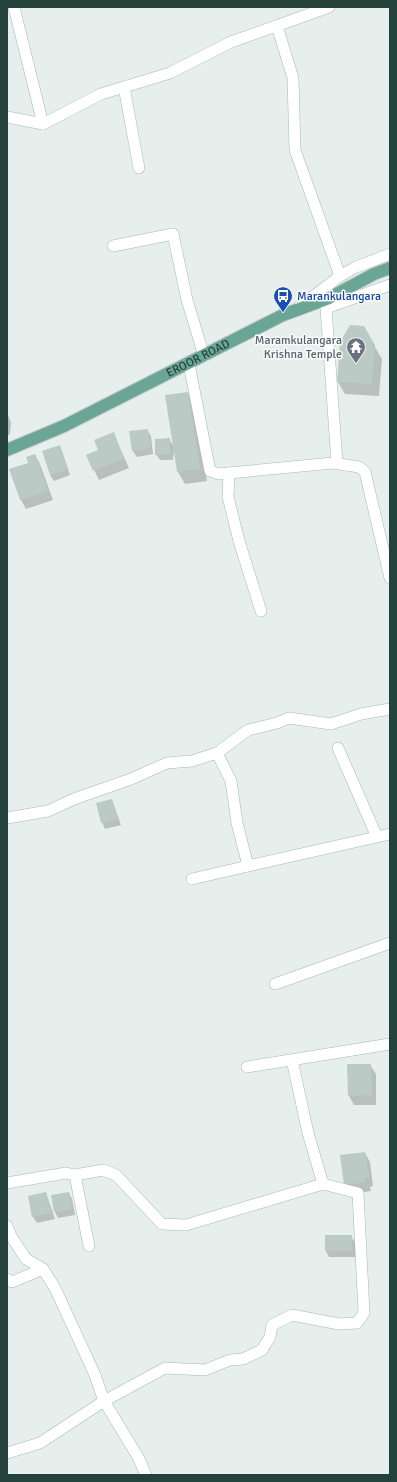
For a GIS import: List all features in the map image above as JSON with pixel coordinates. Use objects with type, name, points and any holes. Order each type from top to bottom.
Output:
[{"type":"main road","name":"EROOR ROAD","points":[[7,450],[64,426],[292,312],[329,298],[374,274],[390,268]]},
{"type":"street","points":[[14,7],[43,124]]},
{"type":"street","points":[[7,118],[43,124],[101,94],[170,73],[231,42],[328,7]]},
{"type":"street","points":[[277,26],[293,78],[295,150],[340,276]]},
{"type":"street","points":[[124,87],[139,168]]},
{"type":"street","points":[[113,246],[173,234],[187,300],[204,356]]},
{"type":"street","points":[[292,312],[340,276],[356,267],[390,254]]},
{"type":"street","points":[[337,463],[326,308],[390,285]]},
{"type":"street","points":[[189,364],[210,471],[219,474],[337,463],[359,467],[365,472],[390,578]]},
{"type":"street","points":[[229,473],[228,497],[239,541],[262,611]]},
{"type":"street","points":[[7,818],[48,810],[167,763],[192,761],[217,753],[248,730],[277,723],[290,718],[331,724],[361,714],[390,709]]},
{"type":"street","points":[[338,748],[377,837]]},
{"type":"street","points":[[217,753],[231,781],[237,823],[248,866]]},
{"type":"street","points":[[192,879],[390,834]]},
{"type":"street","points":[[275,984],[390,943]]},
{"type":"street","points":[[247,1067],[390,1044]]},
{"type":"street","points":[[292,1060],[308,1133],[323,1184]]},
{"type":"street","points":[[7,1183],[66,1173],[75,1175],[103,1170],[116,1175],[162,1224],[186,1224],[323,1184],[358,1193],[364,1313],[357,1323],[339,1324],[292,1315],[272,1325],[270,1336],[262,1350],[244,1359],[230,1360],[205,1370],[165,1368],[104,1400],[40,1443],[7,1453]]},
{"type":"street","points":[[75,1175],[89,1246]]},
{"type":"street","points":[[7,1226],[26,1260],[43,1269],[65,1308],[95,1375],[104,1400],[138,1457],[146,1475]]},
{"type":"street","points":[[7,1279],[12,1282],[43,1269]]},
{"type":"building","name":"Maramkulangara Krishna Temple","points":[[350,325],[364,326],[375,345],[372,384],[337,382],[340,342]]},
{"type":"building","points":[[188,392],[200,469],[177,472],[165,395]]},
{"type":"building","points":[[148,429],[150,448],[132,451],[129,431]]},
{"type":"building","points":[[114,432],[124,459],[93,471],[86,455],[98,450],[94,440]]},
{"type":"building","points":[[170,438],[170,454],[155,455],[155,439]]},
{"type":"building","points":[[60,445],[68,469],[50,475],[42,451]]},
{"type":"building","points":[[35,454],[48,491],[20,500],[9,469],[28,463],[26,457]]},
{"type":"building","points":[[112,799],[118,819],[101,823],[96,803]]},
{"type":"building","points":[[347,1064],[371,1064],[372,1095],[348,1096]]},
{"type":"building","points":[[365,1152],[369,1177],[365,1177],[366,1182],[344,1185],[340,1155]]},
{"type":"building","points":[[46,1192],[52,1213],[32,1217],[28,1196]]},
{"type":"building","points":[[69,1192],[72,1209],[54,1212],[51,1195]]},
{"type":"building","points":[[325,1235],[352,1235],[352,1251],[325,1251]]},
{"type":"place","name":"Marankulangara","points":[[283,313]]},
{"type":"place","name":"Maramkulangara Krishna Temple","points":[[356,364]]}]
